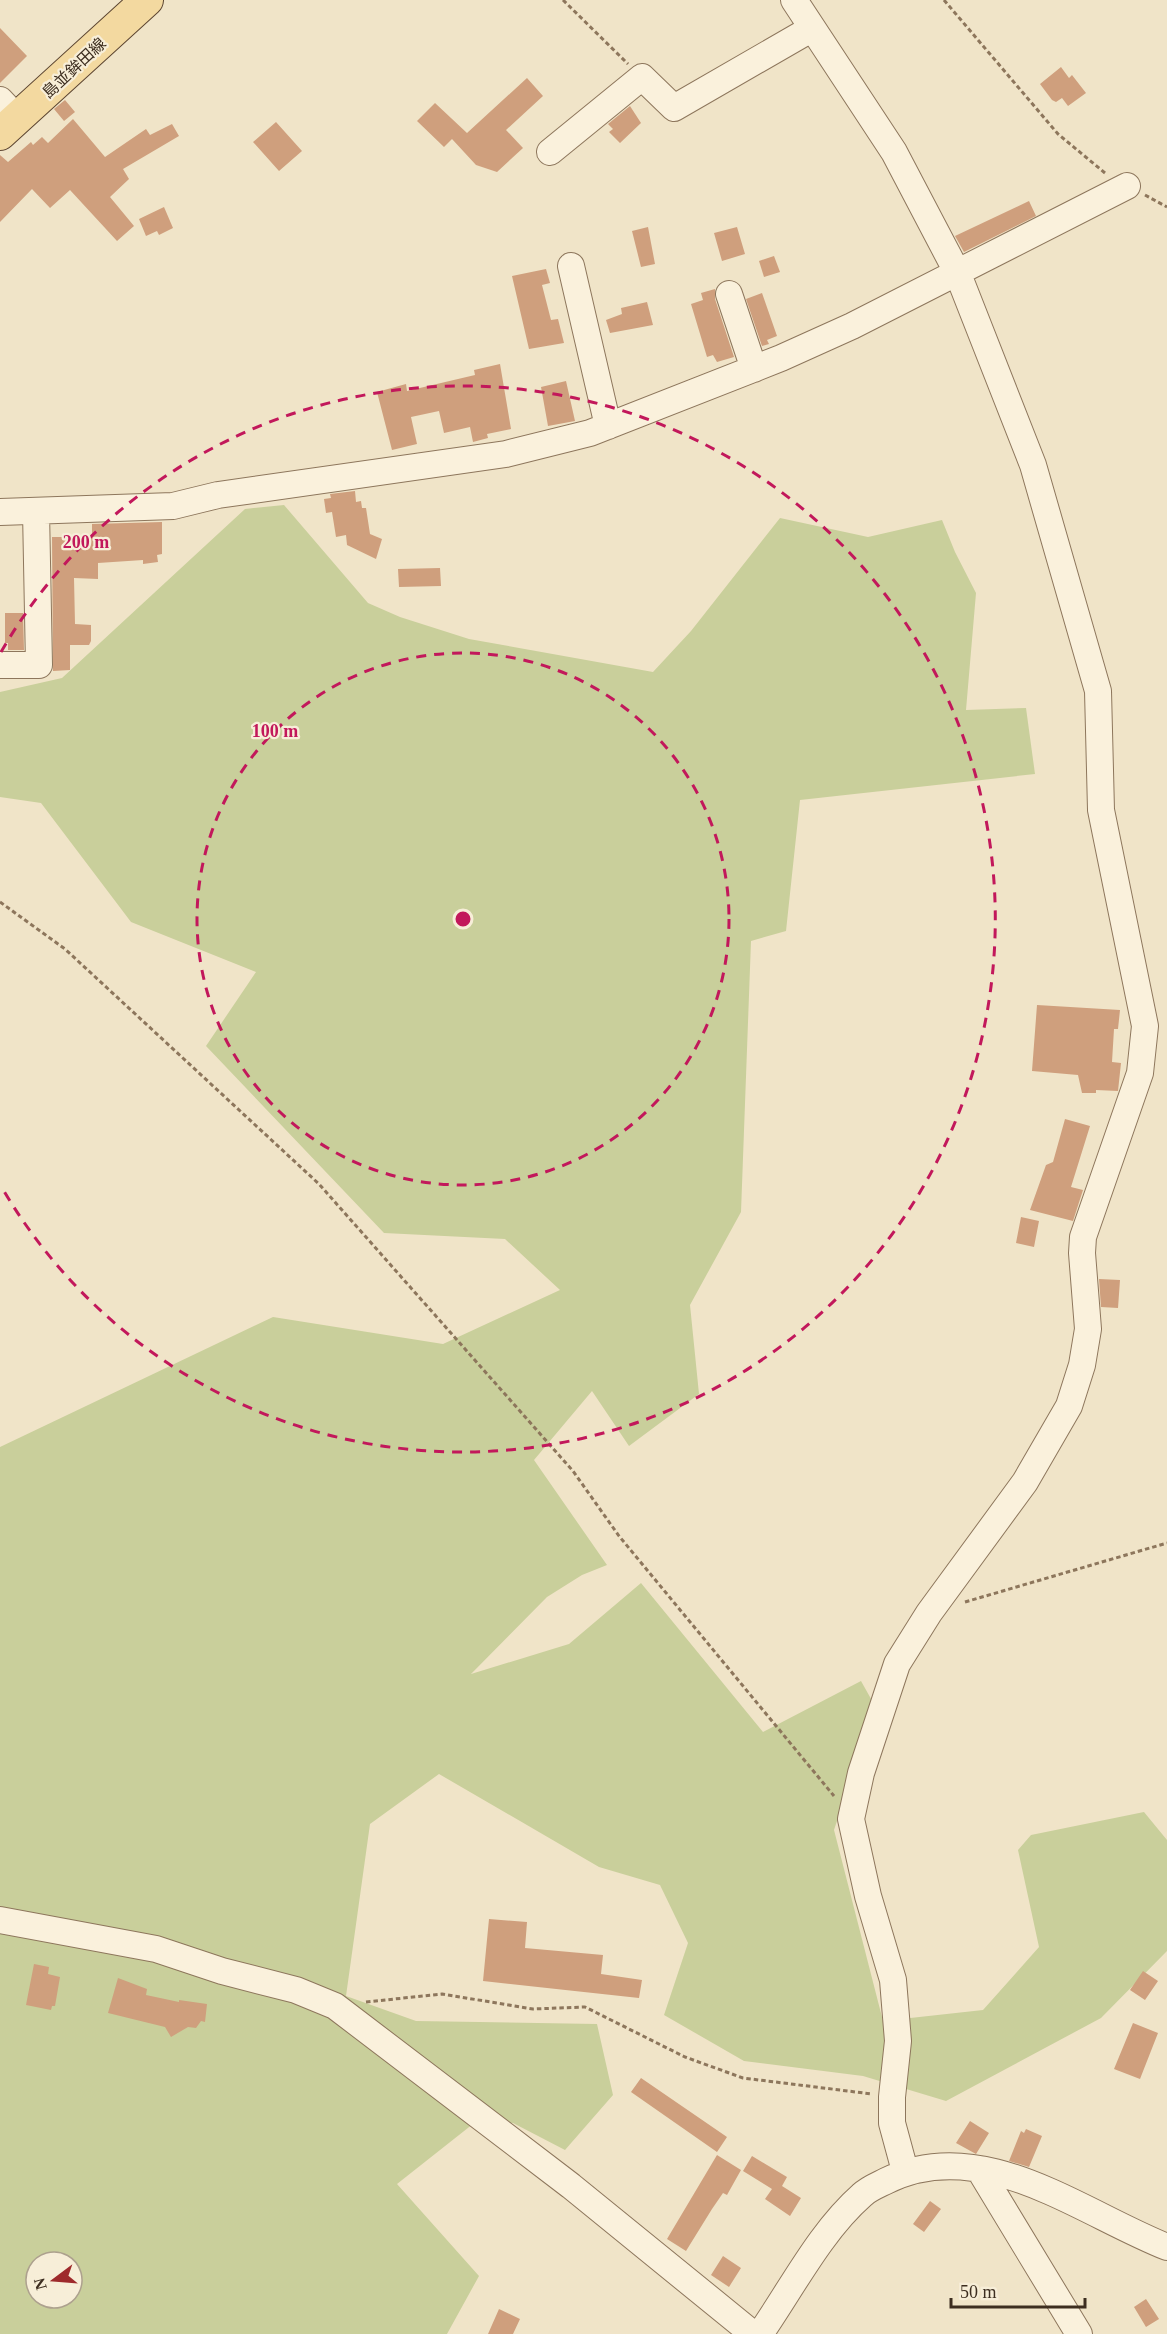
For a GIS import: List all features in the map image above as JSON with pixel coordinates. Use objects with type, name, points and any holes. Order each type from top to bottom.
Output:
[{"type":"main road","name":"島並鉾田線","points":[[6,118],[147,0]]},
{"type":"street","points":[[794,0],[894,152],[958,274],[1034,465],[1098,691],[1101,810],[1145,1026],[1140,1072],[1083,1237],[1082,1253],[1088,1329],[1082,1365],[1069,1407],[1025,1482],[929,1613],[897,1664],[861,1773],[851,1819],[868,1896],[893,1980],[898,2041],[892,2097],[892,2123],[905,2171]]},
{"type":"street","points":[[550,152],[642,77],[674,108],[811,29]]},
{"type":"street","points":[[0,512],[173,506],[218,495],[506,454],[608,426],[754,369],[852,326],[1127,186]]},
{"type":"street","points":[[571,266],[608,426]]},
{"type":"street","points":[[729,294],[754,369]]},
{"type":"street","points":[[0,665],[39,665],[36,511]]},
{"type":"street","points":[[0,1920],[156,1949],[222,1971],[296,1990],[335,2006],[571,2186],[753,2334]]},
{"type":"street","points":[[760,2334],[836,2222],[864,2193],[905,2171],[949,2166],[979,2169],[1024,2180],[1136,2235],[1167,2247]]},
{"type":"street","points":[[979,2169],[1079,2334]]},
{"type":"path","points":[[563,0],[642,77]]},
{"type":"path","points":[[944,0],[1058,134],[1111,178],[1167,207]]},
{"type":"path","points":[[0,902],[65,949],[319,1184],[573,1471],[619,1536],[851,1819]]},
{"type":"path","points":[[963,1603],[1167,1543]]},
{"type":"path","points":[[335,2006],[442,1994],[533,2009],[585,2007],[685,2057],[743,2078],[892,2097]]},
{"type":"green space","points":[[284,505],[368,603],[400,617],[469,639],[653,672],[691,631],[780,518],[868,537],[942,520],[976,593],[966,710],[1026,708],[1035,774],[800,800],[786,931],[751,941],[741,1212],[690,1305],[699,1394],[629,1446],[592,1391],[534,1460],[607,1565],[582,1575],[547,1597],[471,1674],[569,1644],[641,1583],[763,1732],[861,1681],[875,1706],[834,1830],[883,2021],[983,2010],[1039,1947],[1018,1850],[1031,1835],[1144,1812],[1167,1840],[1167,1951],[1101,2018],[946,2101],[863,2076],[744,2061],[664,2015],[688,1943],[660,1885],[599,1867],[439,1774],[370,1824],[346,1996],[416,2021],[597,2024],[613,2095],[565,2150],[513,2123],[478,2120],[397,2184],[479,2276],[447,2334],[0,2334],[0,1447],[273,1317],[443,1344],[560,1290],[505,1239],[384,1233],[206,1046],[256,972],[131,922],[41,803],[0,797],[0,692],[62,678],[245,509]]},
{"type":"building","points":[[0,28],[27,56],[0,83]]},
{"type":"building","points":[[1061,67],[1069,78],[1072,75],[1086,93],[1068,106],[1062,98],[1056,102],[1052,100],[1040,84]]},
{"type":"building","points":[[527,78],[543,96],[506,130],[523,148],[497,172],[476,165],[452,139],[444,147],[417,121],[435,103],[467,133]]},
{"type":"building","points":[[65,100],[75,112],[64,121],[54,109]]},
{"type":"building","points":[[630,106],[641,123],[620,143],[609,132],[613,129],[608,124]]},
{"type":"building","points":[[73,119],[105,157],[146,129],[150,135],[172,124],[179,136],[123,169],[129,179],[110,197],[134,226],[117,241],[70,190],[50,208],[32,189],[0,222],[0,155],[8,162],[31,142],[33,145],[42,137],[48,143]]},
{"type":"building","points":[[276,122],[302,151],[279,171],[253,142]]},
{"type":"building","points":[[1029,201],[1036,216],[964,252],[955,236]]},
{"type":"building","points":[[164,207],[173,228],[159,235],[157,231],[146,236],[139,219]]},
{"type":"building","points":[[648,227],[655,264],[641,267],[632,231]]},
{"type":"building","points":[[737,227],[745,254],[722,261],[714,233]]},
{"type":"building","points":[[774,256],[780,272],[764,277],[759,261]]},
{"type":"building","points":[[546,269],[550,283],[542,285],[551,320],[558,319],[564,343],[529,349],[512,276]]},
{"type":"building","points":[[715,289],[715,299],[734,357],[717,362],[713,355],[707,357],[691,304],[703,300],[701,293]]},
{"type":"building","points":[[762,293],[777,336],[767,340],[769,344],[762,346],[746,299]]},
{"type":"building","points":[[647,302],[653,325],[610,333],[606,320],[622,314],[621,308]]},
{"type":"building","points":[[500,364],[511,429],[487,434],[488,438],[473,442],[470,427],[444,433],[439,411],[411,417],[417,444],[392,450],[377,392],[406,384],[407,391],[475,375],[474,370]]},
{"type":"building","points":[[566,381],[575,421],[548,426],[541,387]]},
{"type":"building","points":[[355,491],[356,502],[361,501],[362,508],[366,508],[370,534],[382,539],[376,559],[347,545],[346,535],[336,537],[332,512],[326,513],[324,499],[331,498],[330,494]]},
{"type":"building","points":[[162,522],[162,554],[157,555],[158,562],[143,564],[143,560],[98,563],[98,579],[74,578],[75,624],[91,625],[91,641],[89,645],[70,645],[70,670],[53,671],[52,537],[92,537],[92,524]]},
{"type":"building","points":[[440,568],[441,586],[399,587],[398,569]]},
{"type":"building","points":[[5,613],[23,613],[24,650],[8,650],[8,643],[5,643]]},
{"type":"building","points":[[1037,1005],[1120,1010],[1118,1029],[1114,1029],[1112,1062],[1121,1063],[1118,1091],[1096,1090],[1096,1093],[1082,1093],[1078,1075],[1032,1071]]},
{"type":"building","points":[[1065,1119],[1090,1126],[1071,1187],[1083,1190],[1073,1221],[1030,1210],[1046,1165],[1053,1162]]},
{"type":"building","points":[[1021,1217],[1039,1221],[1034,1247],[1016,1243]]},
{"type":"building","points":[[1099,1279],[1120,1280],[1118,1308],[1101,1307]]},
{"type":"building","points":[[489,1919],[527,1922],[525,1948],[603,1955],[601,1974],[642,1980],[639,1998],[483,1981]]},
{"type":"building","points":[[34,1964],[49,1967],[48,1974],[60,1977],[55,2006],[52,2006],[51,2010],[26,2005]]},
{"type":"building","points":[[1143,1971],[1158,1981],[1145,2000],[1130,1990]]},
{"type":"building","points":[[118,1978],[147,1989],[146,1995],[179,2002],[179,2000],[207,2004],[205,2022],[201,2021],[196,2028],[188,2027],[171,2037],[165,2027],[108,2013]]},
{"type":"building","points":[[1133,2023],[1158,2033],[1140,2079],[1114,2069]]},
{"type":"building","points":[[641,2078],[727,2137],[717,2152],[631,2092]]},
{"type":"building","points":[[970,2121],[989,2133],[976,2154],[956,2143]]},
{"type":"building","points":[[1026,2129],[1042,2136],[1029,2167],[1009,2161],[1021,2131],[1024,2133]]},
{"type":"building","points":[[717,2155],[741,2170],[727,2195],[723,2193],[686,2251],[667,2239]]},
{"type":"building","points":[[752,2156],[787,2177],[782,2186],[801,2198],[790,2216],[765,2199],[772,2189],[743,2171]]},
{"type":"building","points":[[930,2201],[941,2209],[924,2232],[913,2224]]},
{"type":"building","points":[[723,2256],[741,2268],[729,2287],[711,2275]]},
{"type":"building","points":[[1146,2299],[1159,2319],[1146,2327],[1134,2307]]},
{"type":"building","points":[[499,2309],[520,2319],[513,2334],[488,2334]]}]
